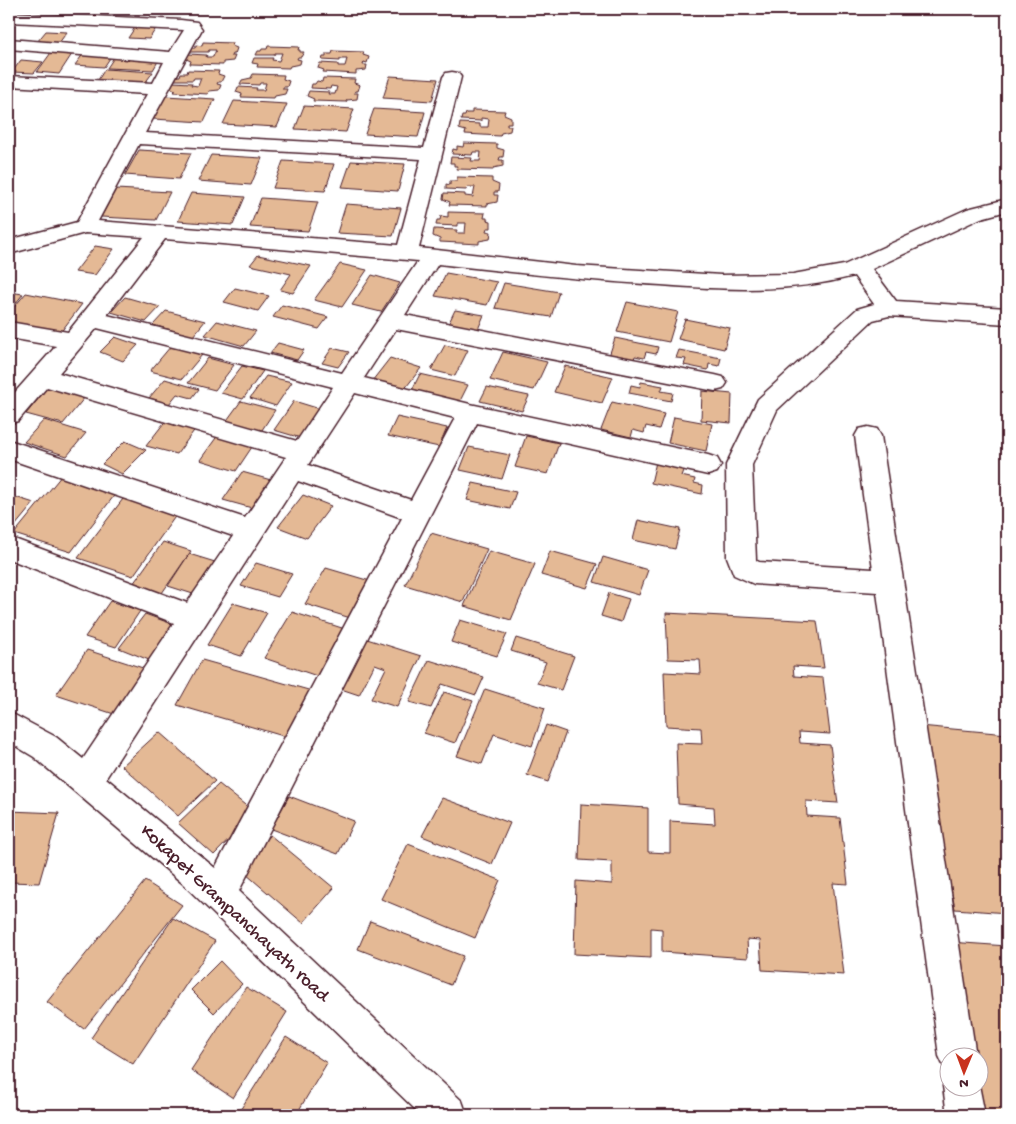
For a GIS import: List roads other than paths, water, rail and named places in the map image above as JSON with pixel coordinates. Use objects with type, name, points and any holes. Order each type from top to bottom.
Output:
[{"type":"street","points":[[9,17],[191,26],[193,29],[86,226]]},
{"type":"street","points":[[9,44],[176,58]]},
{"type":"street","points":[[86,781],[390,320],[420,254],[432,154],[452,77]]},
{"type":"street","points":[[9,81],[160,89]]},
{"type":"street","points":[[133,138],[432,154]]},
{"type":"street","points":[[9,248],[86,226],[420,254],[576,273],[720,282],[793,281],[823,277],[858,266],[974,213],[1007,205]]},
{"type":"street","points":[[9,415],[92,319],[159,232]]},
{"type":"street","points":[[858,266],[889,308]]},
{"type":"street","points":[[889,581],[770,575],[754,573],[744,566],[740,557],[740,465],[767,405],[865,314],[889,308],[1007,316]]},
{"type":"street","points":[[92,319],[470,413],[708,465]]},
{"type":"street","points":[[390,320],[715,383]]},
{"type":"street","points":[[9,330],[73,341]]},
{"type":"street","points":[[42,377],[297,460],[419,513]]},
{"type":"street","points":[[219,895],[470,413]]},
{"type":"street","points":[[868,436],[957,1046]]},
{"type":"street","points":[[9,449],[251,531]]},
{"type":"street","points":[[9,548],[194,618]]},
{"type":"street","name":"Kokapet Grampanchayath road","points":[[9,726],[45,747],[193,870],[448,1115]]},
{"type":"street","points":[[963,1096],[966,1115]]}]
